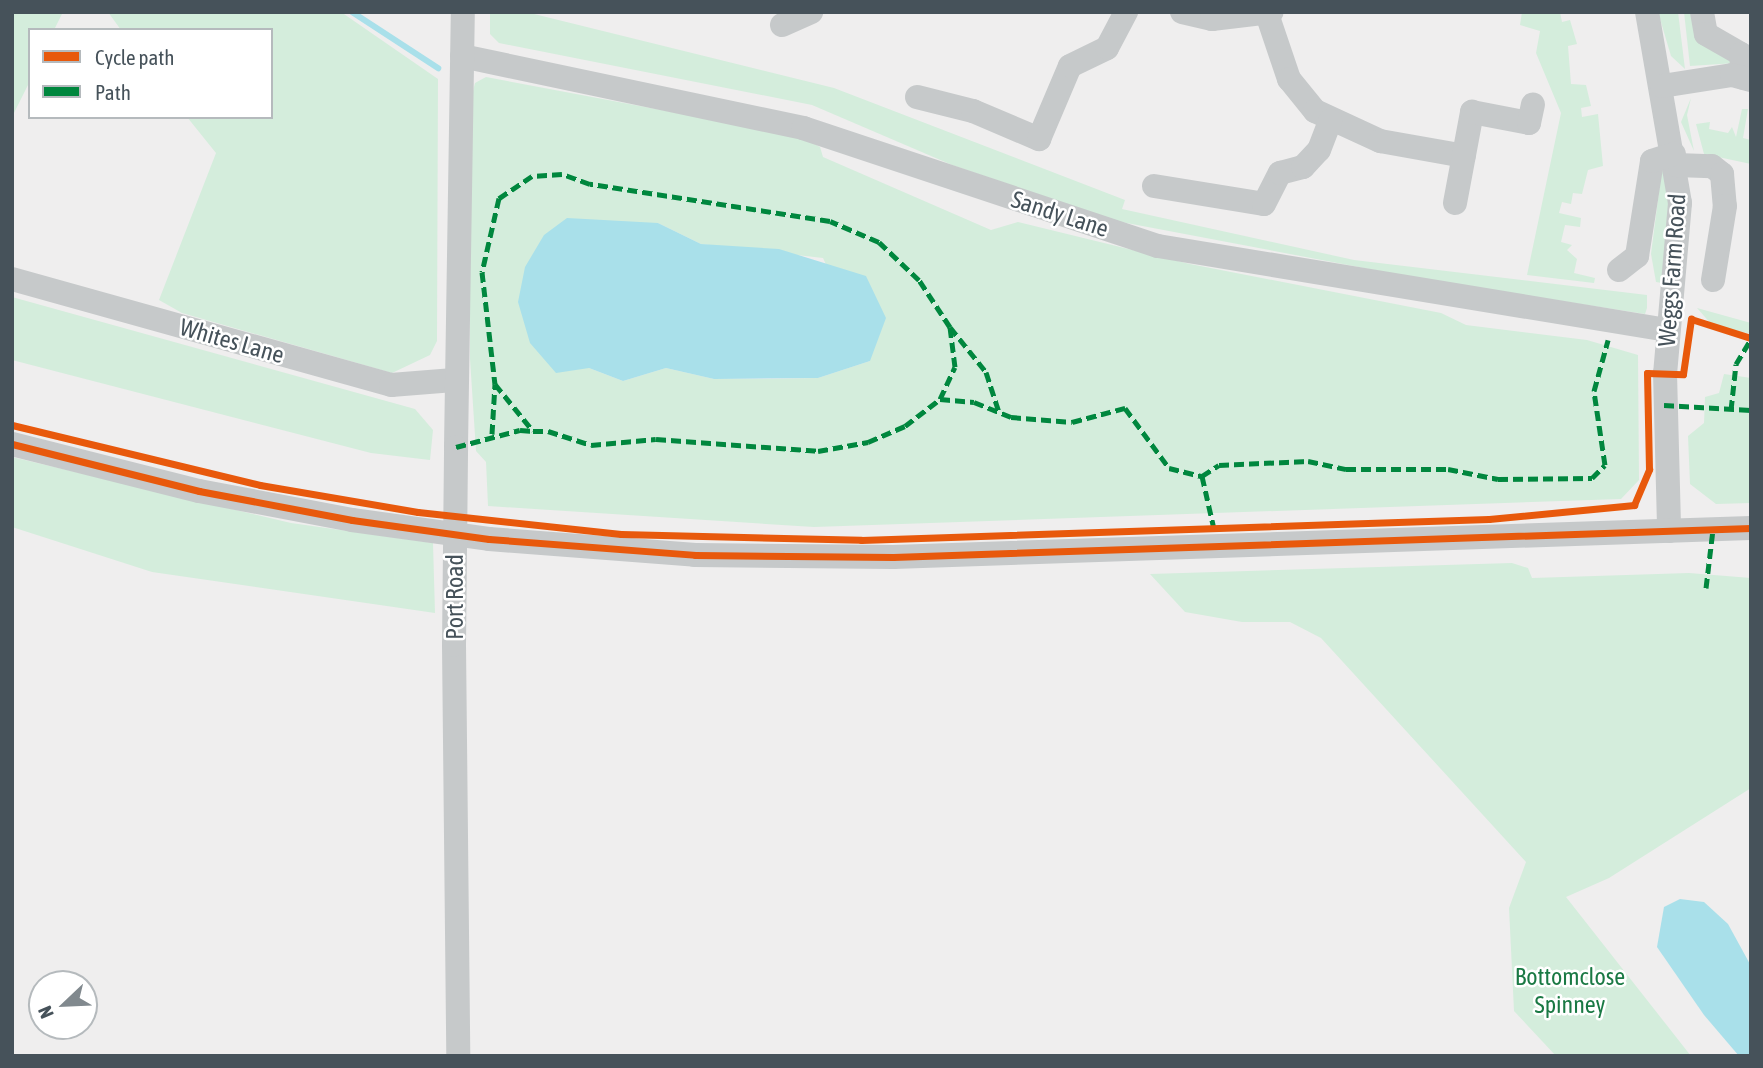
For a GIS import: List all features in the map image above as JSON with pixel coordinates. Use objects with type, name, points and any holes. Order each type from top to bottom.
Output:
[{"type":"street","name":"Port Road","points":[[458,1056],[454,380],[463,12]]},
{"type":"street","points":[[782,25],[811,12]]},
{"type":"street","points":[[917,97],[973,111],[1038,139],[1070,66],[1107,48],[1126,12]]},
{"type":"street","points":[[1182,12],[1212,19],[1270,13],[1289,79],[1331,121],[1380,141],[1464,156]]},
{"type":"street","name":"Weggs Farm Road","points":[[1647,12],[1675,159],[1679,213],[1667,330],[1669,530]]},
{"type":"street","points":[[1662,86],[1747,79],[1741,54],[1706,34],[1702,12]]},
{"type":"street","name":"Sandy Lane","points":[[462,60],[803,128],[1158,246],[1667,330]]},
{"type":"street","points":[[1455,203],[1472,112],[1529,123],[1533,104]]},
{"type":"street","points":[[1154,186],[1264,204],[1280,173],[1303,167],[1320,150],[1331,121]]},
{"type":"street","points":[[1619,270],[1637,256],[1652,161],[1675,159],[1712,166],[1722,174],[1724,218],[1713,280]]},
{"type":"street","name":"Whites Lane","points":[[12,279],[391,385],[454,380]]},
{"type":"street","points":[[12,444],[164,483],[352,520],[489,539],[695,555],[893,556],[1751,528]]},
{"type":"green space","points":[[12,12],[63,12],[55,28],[28,28],[28,85],[12,117]]},
{"type":"green space","points":[[108,12],[341,12],[438,79],[437,341],[430,355],[392,373],[182,313],[159,300],[216,153],[189,119],[273,119],[273,28],[120,28]]},
{"type":"green space","points":[[490,12],[526,12],[834,88],[1125,200],[1122,209],[1354,260],[1647,295],[1647,308],[1645,314],[1427,280],[1116,221],[952,165],[812,105],[499,43],[490,34]]},
{"type":"green space","points":[[1522,12],[1560,12],[1562,22],[1570,20],[1577,44],[1568,46],[1571,84],[1586,85],[1591,106],[1581,108],[1582,117],[1598,114],[1603,166],[1588,170],[1582,194],[1573,193],[1571,204],[1562,202],[1559,213],[1581,218],[1580,227],[1565,225],[1561,242],[1572,245],[1567,250],[1577,259],[1574,273],[1595,278],[1594,283],[1527,275],[1561,113],[1536,53],[1540,31],[1520,25]]},
{"type":"green space","points":[[1658,12],[1678,12],[1685,69],[1671,56]]},
{"type":"green space","points":[[1684,12],[1694,12],[1694,36],[1736,63],[1690,66]]},
{"type":"green space","points":[[486,77],[800,136],[820,147],[823,157],[991,230],[1018,222],[1190,264],[1441,313],[1466,325],[1587,340],[1638,355],[1639,480],[1621,499],[814,527],[488,506],[486,462],[476,451],[470,359],[470,103],[475,83]],"holes":[[[614,223],[658,223],[701,244],[823,258],[870,361],[818,378],[714,379],[666,368],[623,381],[589,368]]]},
{"type":"green space","points":[[1691,98],[1687,115],[1694,151],[1681,122]]},
{"type":"green space","points":[[1742,109],[1748,109],[1743,138],[1751,140],[1751,164],[1704,154],[1696,124],[1710,122],[1709,129],[1728,133],[1732,127],[1736,137]]},
{"type":"green space","points":[[1662,168],[1670,206],[1662,283],[1656,282],[1651,254]]},
{"type":"green space","points":[[12,297],[415,409],[433,430],[430,460],[371,453],[12,360]]},
{"type":"green space","points":[[1697,308],[1751,323],[1751,334],[1712,325]]},
{"type":"green space","points":[[1724,374],[1751,378],[1751,503],[1716,504],[1690,484],[1688,436],[1704,423],[1705,397],[1719,393]]},
{"type":"green space","points":[[12,457],[291,523],[433,543],[435,613],[152,572],[12,527]]},
{"type":"green space","name":"Bottomclose Spinney","points":[[1512,563],[1528,568],[1532,578],[1689,573],[1751,578],[1751,788],[1609,878],[1566,897],[1691,1056],[1556,1056],[1514,1011],[1509,908],[1526,862],[1321,638],[1290,622],[1242,622],[1185,612],[1150,574]]},
{"type":"water","points":[[567,218],[658,223],[701,244],[779,249],[866,276],[886,318],[870,361],[818,378],[714,379],[666,368],[623,381],[589,368],[556,373],[530,343],[518,302],[525,267],[544,235]]},
{"type":"water","points":[[1680,899],[1704,902],[1728,924],[1751,966],[1751,1056],[1739,1056],[1704,1015],[1657,947],[1664,907]]},
{"type":"waterway","points":[[352,12],[438,68]]},
{"type":"marked path","points":[[456,447],[520,430],[533,431],[548,431],[591,445],[656,439],[818,451],[868,442],[905,426],[940,399],[955,367],[950,327],[919,280],[879,242],[830,221],[590,184],[562,174],[532,176],[499,198],[482,272],[495,384],[533,431]]},
{"type":"marked path","points":[[950,327],[986,372],[999,412]]},
{"type":"marked path","points":[[1731,410],[1736,364],[1751,339]]},
{"type":"marked path","points":[[1202,476],[1219,465],[1308,461],[1346,469],[1448,469],[1498,479],[1592,478],[1605,465],[1594,391],[1608,340]]},
{"type":"marked path","points":[[492,434],[495,384]]},
{"type":"marked path","points":[[940,399],[974,402],[1011,417],[1072,422],[1125,408],[1169,468],[1202,476],[1214,529]]},
{"type":"marked path","points":[[1664,405],[1751,410]]},
{"type":"marked path","points":[[1706,588],[1713,529]]},
{"type":"cycle path","points":[[12,425],[260,485],[418,512],[621,534],[861,540],[1489,519],[1634,505],[1649,469],[1647,373],[1683,374],[1691,319],[1751,338]]},
{"type":"cycle path","points":[[12,444],[199,491],[352,520],[489,539],[695,555],[893,557],[1751,528]]}]
